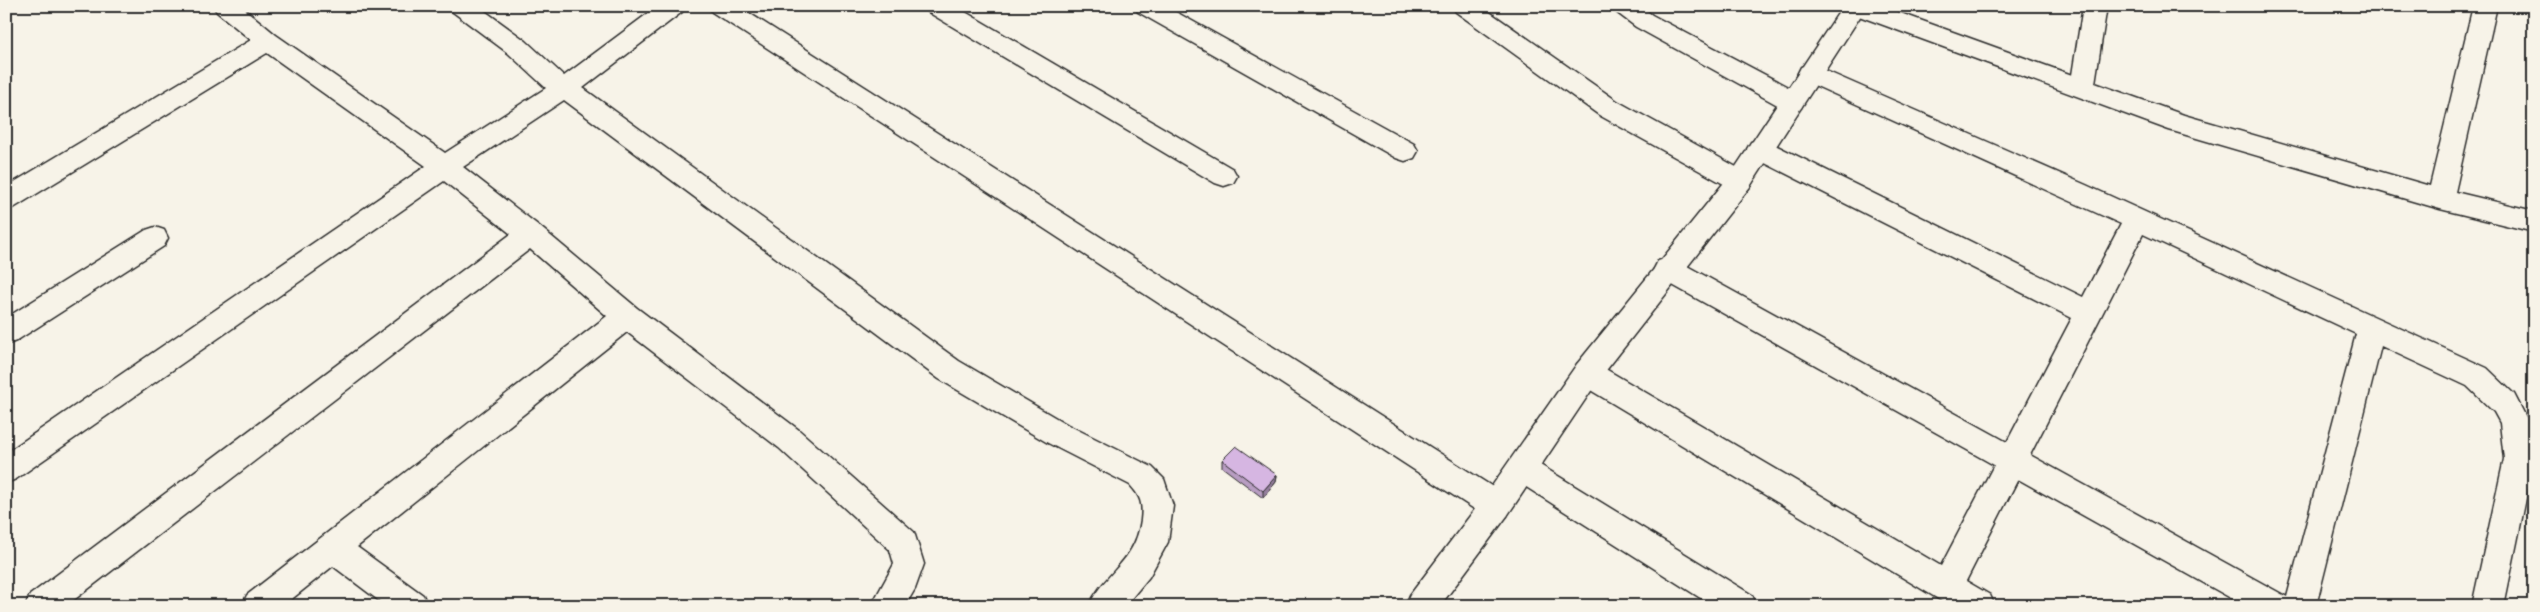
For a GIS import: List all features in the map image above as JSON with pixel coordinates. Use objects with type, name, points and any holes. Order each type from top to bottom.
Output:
[{"type":"street","points":[[225,6],[268,42],[410,140],[444,166],[530,234],[627,316],[789,439],[902,542],[909,564],[900,586],[887,606]]},
{"type":"street","points":[[461,6],[517,47],[562,88],[576,95],[948,370],[1058,434],[1141,476],[1153,489],[1158,506],[1153,542],[1138,567],[1105,606]]},
{"type":"street","points":[[6,470],[444,166],[588,72],[674,6]]},
{"type":"street","points":[[720,6],[1496,506]]},
{"type":"street","points":[[936,6],[1224,176]]},
{"type":"street","points":[[1146,6],[1405,151]]},
{"type":"street","points":[[1464,6],[1608,108],[1740,181]]},
{"type":"street","points":[[1624,6],[1644,21],[1792,100]]},
{"type":"street","points":[[1421,606],[1496,506],[1587,373],[1740,181],[1856,6],[2178,123],[2440,200],[2534,222]]},
{"type":"street","points":[[2082,88],[2095,6]]},
{"type":"street","points":[[2440,200],[2485,6]]},
{"type":"street","points":[[6,200],[268,42]]},
{"type":"street","points":[[1810,73],[2372,327],[2477,377],[2504,403],[2514,423],[2519,459],[2488,606]]},
{"type":"street","points":[[1760,149],[2089,313]]},
{"type":"street","points":[[1947,586],[2137,220]]},
{"type":"street","points":[[41,606],[530,234]]},
{"type":"street","points":[[6,333],[155,238]]},
{"type":"street","points":[[1668,269],[2274,606]]},
{"type":"street","points":[[258,606],[627,316]]},
{"type":"street","points":[[2300,606],[2372,327]]},
{"type":"street","points":[[1587,373],[1979,606]]},
{"type":"street","points":[[1522,469],[1741,606]]},
{"type":"street","points":[[332,547],[412,606]]},
{"type":"building","points":[[1236,446],[1277,475],[1263,491],[1222,460]]}]
